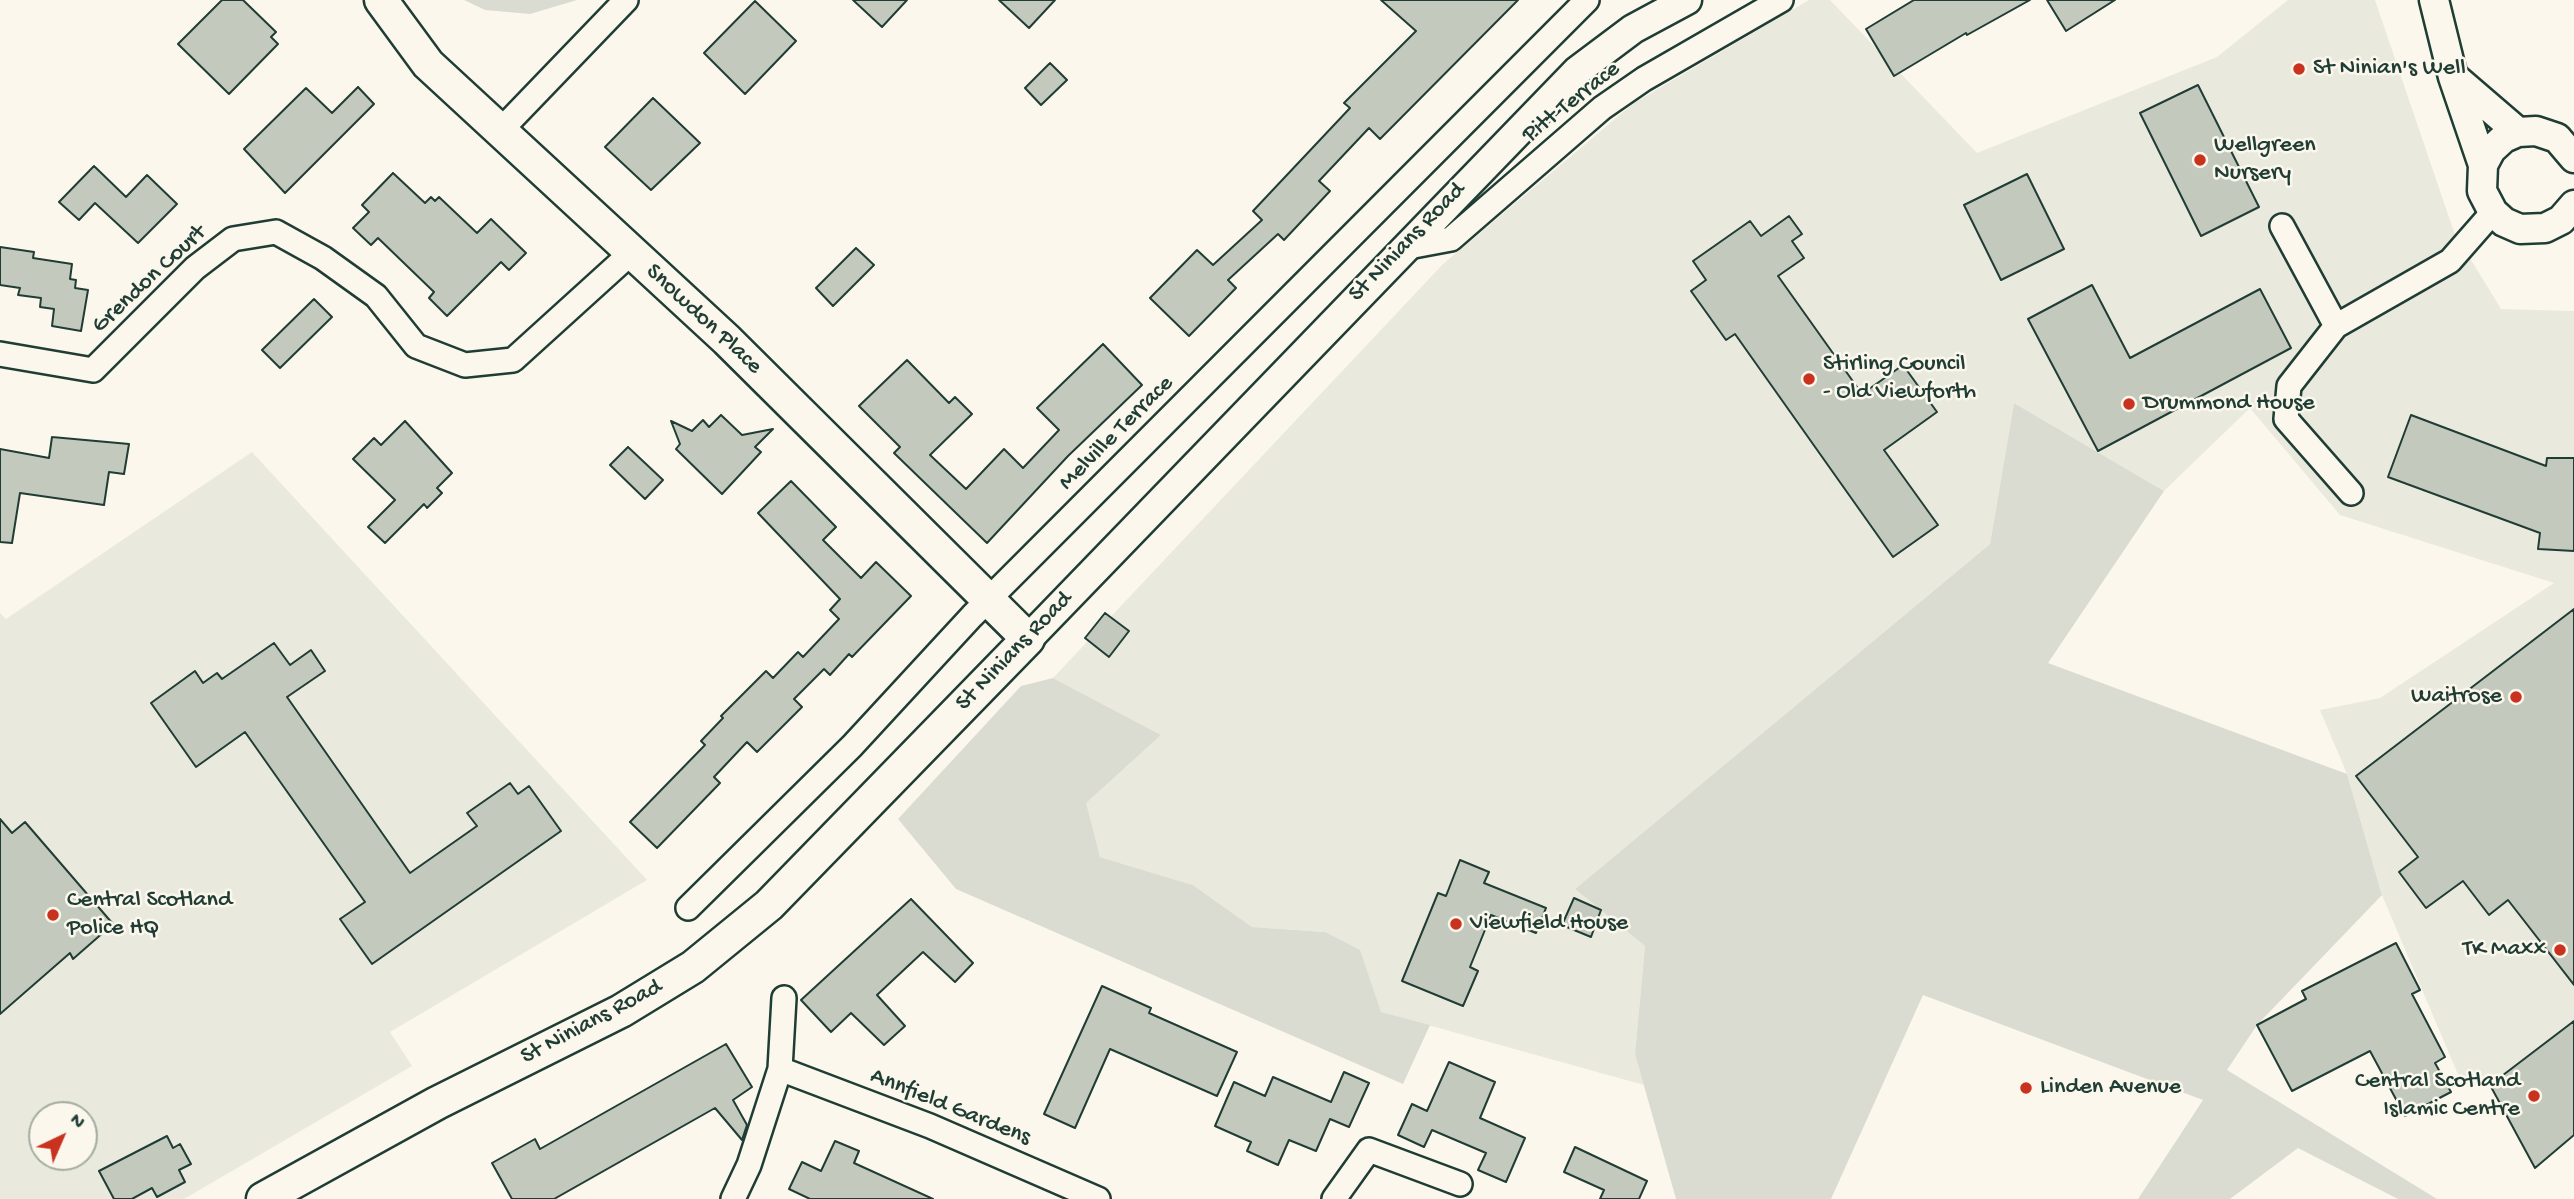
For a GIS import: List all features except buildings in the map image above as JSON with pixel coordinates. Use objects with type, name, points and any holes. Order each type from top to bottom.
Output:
[{"type":"main road","name":"Snowdon Place","points":[[380,0],[428,64],[727,340],[1028,639]]},
{"type":"main road","name":"St Ninians Road","points":[[263,1199],[437,1103],[609,1017],[693,967],[769,905],[1028,639]]},
{"type":"street","points":[[500,131],[626,0]]},
{"type":"street","name":"Melville Terrace","points":[[688,908],[852,746],[989,601],[1587,0]]},
{"type":"street","name":"St Ninians Road","points":[[1028,639],[1403,248],[1577,71],[1633,29],[1687,0]]},
{"type":"street","name":"Pitt Terrace","points":[[1403,248],[1451,239],[1602,108],[1644,79],[1781,0]]},
{"type":"street","points":[[2434,0],[2453,77],[2483,165],[2482,191],[2493,212],[2504,222],[2520,229],[2545,228],[2570,216]]},
{"type":"street","points":[[2453,77],[2518,132]]},
{"type":"street","points":[[2483,165],[2491,150],[2504,138],[2518,132],[2536,131],[2557,138],[2574,158]]},
{"type":"street","points":[[2351,493],[2286,419],[2289,386],[2336,326],[2450,261],[2493,212]]},
{"type":"street","points":[[2282,226],[2336,326]]},
{"type":"street","name":"Grendon Court","points":[[0,354],[93,370],[195,268],[233,239],[275,232],[323,258],[376,296],[416,346],[466,365],[513,359],[631,253]]},
{"type":"street","points":[[733,1199],[750,1165],[780,1069],[784,998]]},
{"type":"street","name":"Annfield Gardens","points":[[780,1069],[930,1126],[1098,1199]]},
{"type":"street","points":[[1334,1199],[1369,1150],[1460,1184]]},
{"type":"shaded area","points":[[464,0],[577,0],[530,14],[485,10]]},
{"type":"shaded area","points":[[1809,0],[1830,0],[1977,153],[2217,57],[2288,0],[2375,0],[2454,232],[2501,309],[2574,311],[2574,1020],[2490,1085],[2462,1084],[2382,895],[2347,774],[2320,710],[2380,698],[2554,583],[2340,515],[2250,408],[2164,491],[2014,403],[1990,544],[1575,889],[1645,946],[1635,1054],[1644,1085],[1381,1012],[1325,932],[1252,927],[1193,885],[1100,857],[1085,803],[1161,735],[1053,678],[1443,264],[1634,103]]},
{"type":"shaded area","points":[[2014,403],[2164,491],[2048,663],[2347,774],[2382,895],[2257,1025],[2227,1070],[2437,1199],[2398,1199],[2298,1148],[2230,1199],[2138,1199],[2203,1100],[1923,995],[1831,1199],[1676,1199],[1635,1054],[1645,946],[1575,889],[1990,544]]},
{"type":"shaded area","points":[[252,452],[647,880],[390,1032],[412,1066],[184,1199],[0,1199],[0,613],[6,619]]},
{"type":"shaded area","points":[[1053,678],[1161,735],[1086,803],[1100,857],[1193,885],[1252,927],[1325,932],[1360,950],[1381,1012],[1430,1025],[1403,1084],[956,889],[898,819],[1021,686]]},
{"type":"place","name":"St Ninian's Well","points":[[2299,69]]},
{"type":"place","name":"Wellgreen Nursery","points":[[2200,160]]},
{"type":"place","name":"Stirling Council - Old Viewforth","points":[[1809,379]]},
{"type":"place","name":"Drummond House","points":[[2129,404]]},
{"type":"place","name":"Waitrose","points":[[2516,697]]},
{"type":"place","name":"Central Scotland Police HQ","points":[[53,915]]},
{"type":"place","name":"Viewfield House","points":[[1456,924]]},
{"type":"place","name":"TK Maxx","points":[[2560,950]]},
{"type":"place","name":"Linden Avenue","points":[[2026,1088]]},
{"type":"place","name":"Central Scotland Islamic Centre","points":[[2534,1096]]}]
